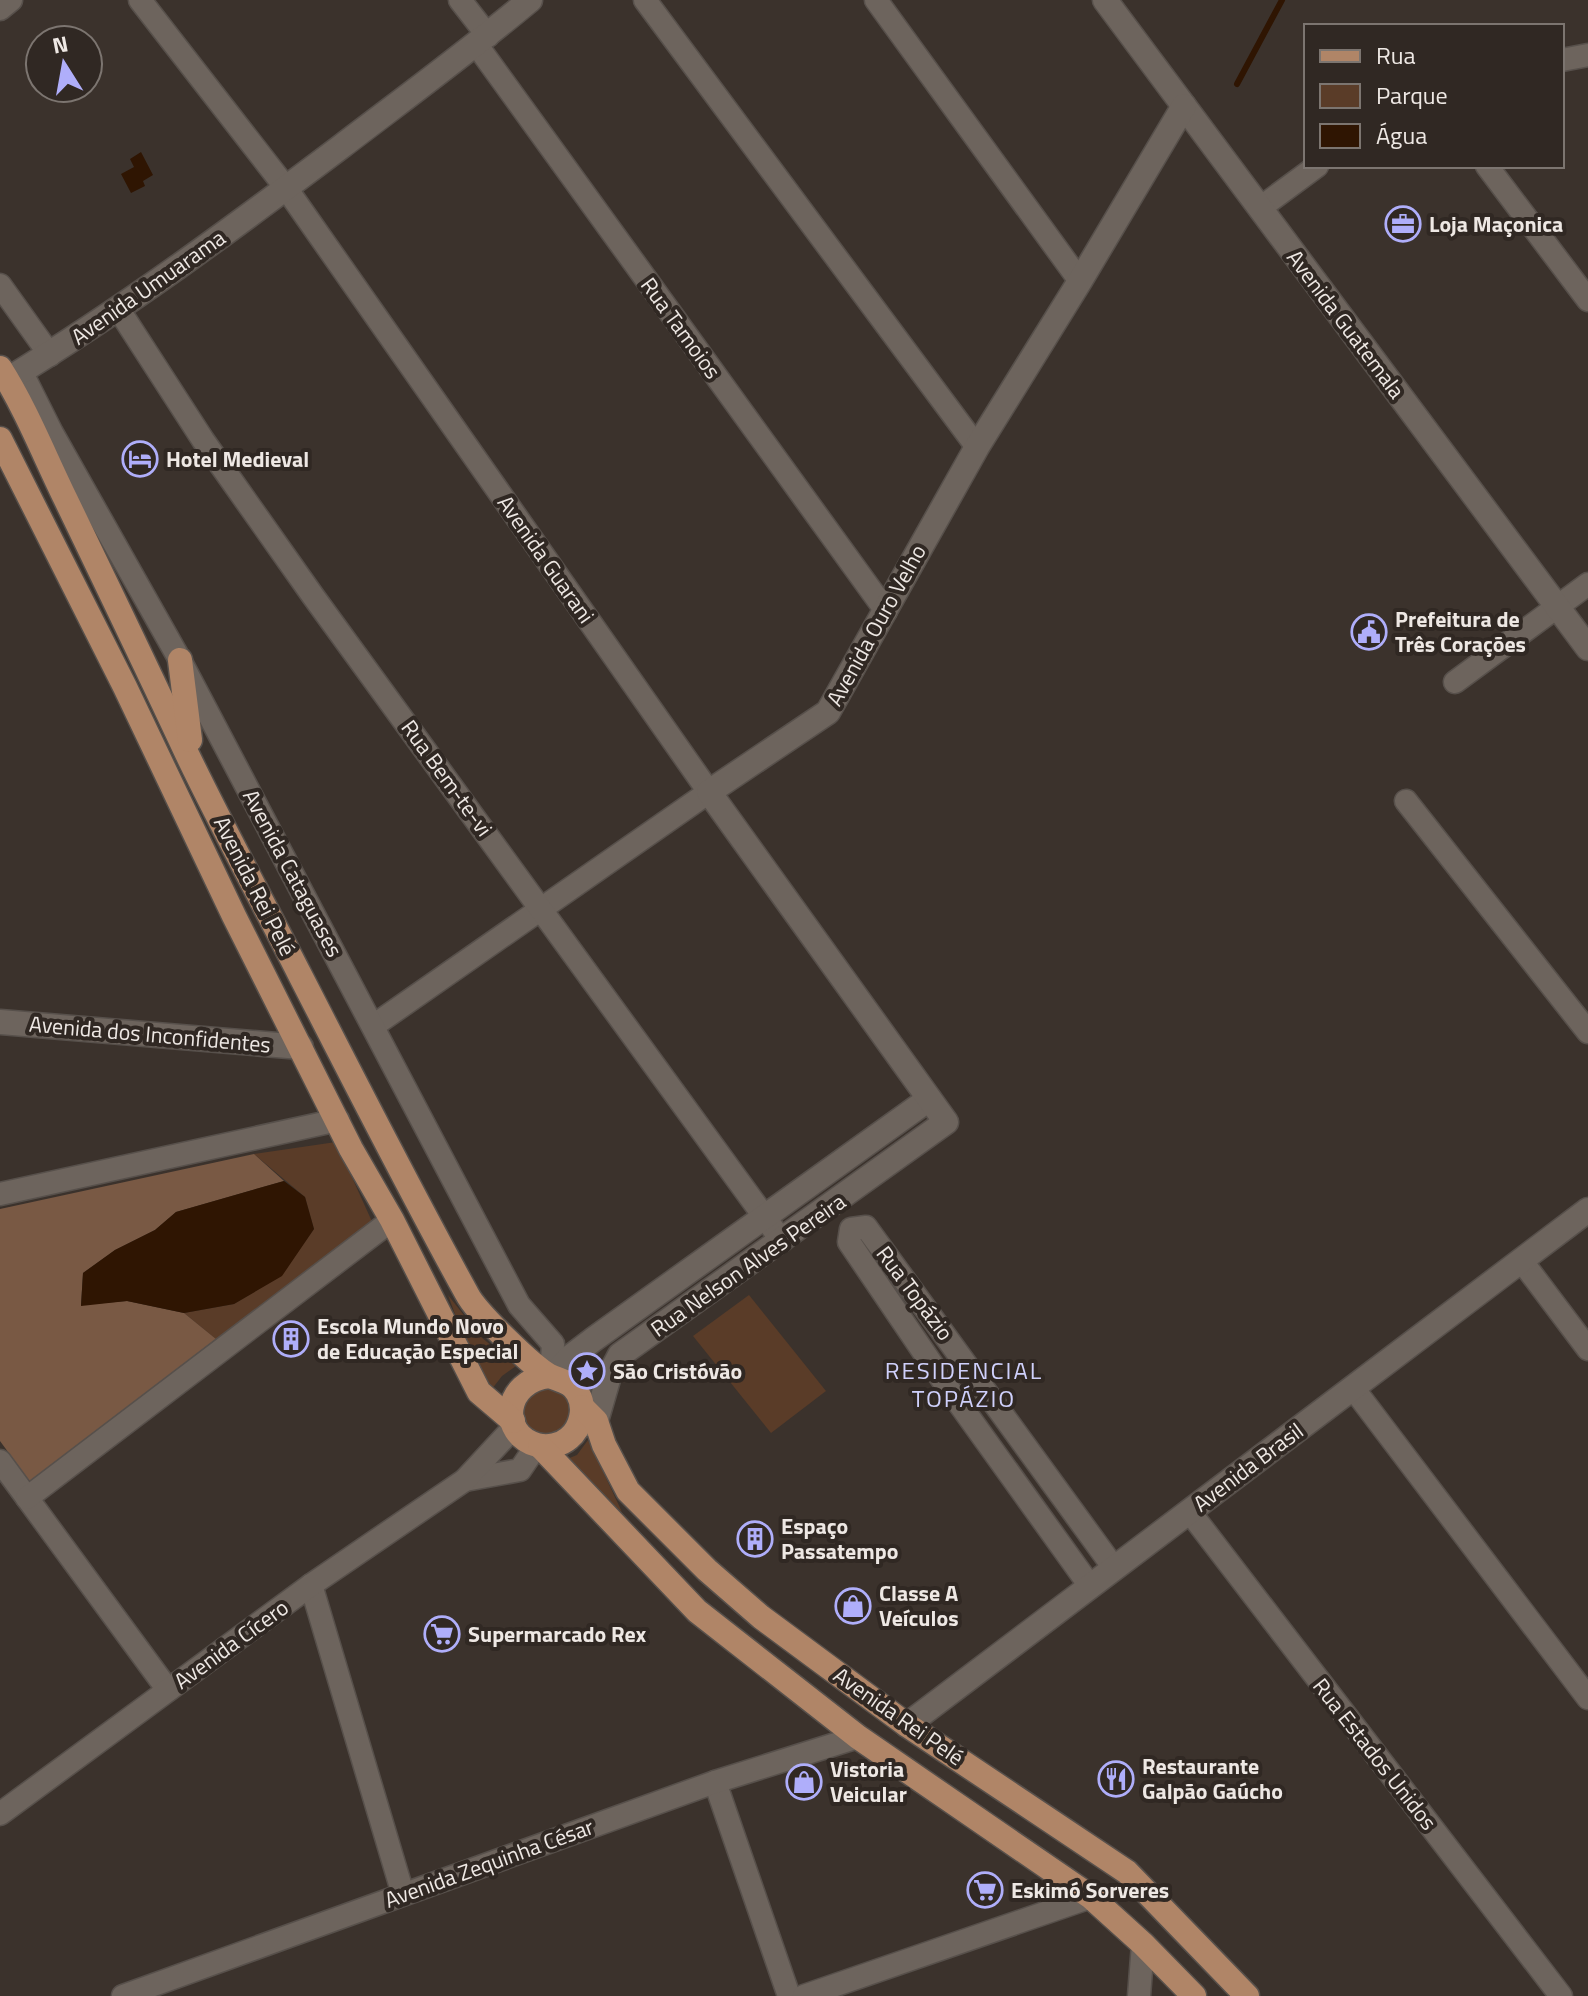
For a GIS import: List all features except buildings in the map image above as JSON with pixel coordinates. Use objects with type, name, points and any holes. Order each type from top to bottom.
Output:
[{"type":"main road","name":"Avenida Rei Pelé","points":[[9,373],[193,766],[422,1214],[470,1300],[502,1335],[551,1376],[567,1382],[578,1393],[586,1418],[628,1491],[707,1570],[761,1617],[907,1725],[1127,1872],[1247,1996]]},
{"type":"main road","name":"Avenida Rei Pelé","points":[[0,439],[351,1149],[392,1220],[479,1392],[514,1423],[520,1434],[538,1446],[697,1611],[858,1737],[1091,1897],[1194,1996]]},
{"type":"main road","points":[[180,660],[193,766]]},
{"type":"main road","points":[[514,1423],[512,1407],[515,1394],[536,1377],[551,1376]]},
{"type":"main road","points":[[538,1446],[563,1443],[586,1418]]},
{"type":"street","points":[[0,9],[11,0]]},
{"type":"street","name":"Avenida Guarani","points":[[140,0],[286,188],[709,792],[946,1122]]},
{"type":"street","name":"Rua Tamoios","points":[[460,0],[482,40],[886,611]]},
{"type":"street","name":"Avenida Umuarama","points":[[9,373],[50,355],[119,310],[286,188],[530,0]]},
{"type":"street","points":[[645,0],[977,447]]},
{"type":"street","points":[[876,0],[1080,281]]},
{"type":"street","name":"Avenida Guatemala","points":[[1105,0],[1588,648]]},
{"type":"street","points":[[1564,60],[1588,55]]},
{"type":"street","name":"Avenida Ouro Velho","points":[[373,1026],[828,712],[977,447],[1184,106]]},
{"type":"street","points":[[1260,208],[1314,168]]},
{"type":"street","points":[[1489,168],[1588,300]]},
{"type":"street","points":[[0,285],[50,355]]},
{"type":"street","name":"Rua Bem-te-vi","points":[[119,310],[203,440],[295,570],[782,1241]]},
{"type":"street","name":"Avenida Cataguases","points":[[9,373],[52,433],[180,660],[519,1305],[553,1344],[551,1376]]},
{"type":"street","points":[[1455,682],[1588,584]]},
{"type":"street","points":[[1406,801],[1588,1032]]},
{"type":"street","name":"Avenida dos Inconfidentes","points":[[0,1022],[301,1047]]},
{"type":"street","name":"Rua Nelson Alves Pereira","points":[[551,1376],[594,1339],[929,1099]]},
{"type":"street","points":[[0,1194],[338,1120]]},
{"type":"street","name":"Rua Nelson Alves Pereira","points":[[586,1418],[620,1355],[946,1122]]},
{"type":"street","name":"Avenida Brasil","points":[[907,1725],[1588,1210]]},
{"type":"street","points":[[27,1498],[392,1220]]},
{"type":"street","name":"Rua Topázio","points":[[1090,1586],[849,1242],[851,1229],[866,1227],[1114,1568]]},
{"type":"street","points":[[1521,1260],[1588,1349]]},
{"type":"street","points":[[955,1395],[978,1378]]},
{"type":"street","points":[[1353,1388],[1588,1698]]},
{"type":"street","name":"Avenida Cícero","points":[[3,1806],[311,1585],[465,1480],[514,1423]]},
{"type":"street","name":"Avenida Cícero","points":[[465,1480],[520,1470],[538,1446]]},
{"type":"street","points":[[0,1461],[168,1690]]},
{"type":"street","name":"Rua Estados Unidos","points":[[1189,1511],[1561,1996]]},
{"type":"street","points":[[311,1585],[403,1894]]},
{"type":"street","name":"Avenida Zequinha César","points":[[123,1996],[715,1782],[858,1737]]},
{"type":"street","points":[[715,1782],[789,1996]]},
{"type":"street","points":[[804,1996],[1091,1897]]},
{"type":"street","points":[[1139,1996],[1143,1944]]},
{"type":"green space","points":[[336,1142],[374,1226],[216,1339],[184,1313],[234,1304],[281,1276],[314,1229],[305,1197],[254,1154]]},
{"type":"green space","points":[[448,1295],[481,1337],[516,1366],[502,1376],[492,1389],[459,1325]]},
{"type":"green space","points":[[749,1295],[826,1391],[771,1433],[693,1336]]},
{"type":"green space","points":[[543,1382],[572,1398],[569,1422],[558,1435],[549,1437],[530,1431],[520,1422],[527,1390]]},
{"type":"green space","points":[[588,1440],[622,1512],[562,1461],[577,1455]]},
{"type":"shaded area","points":[[254,1154],[284,1181],[176,1212],[155,1230],[115,1250],[83,1273],[81,1305],[127,1301],[184,1313],[216,1339],[30,1482],[0,1441],[0,1209]]},
{"type":"water","points":[[141,152],[153,175],[143,181],[145,186],[131,193],[121,174],[134,167],[130,159]]},
{"type":"water","points":[[284,1181],[305,1197],[314,1229],[282,1276],[234,1304],[184,1313],[127,1301],[81,1306],[83,1273],[115,1250],[155,1230],[176,1212]]},
{"type":"waterway","points":[[1237,84],[1282,0]]},
{"type":"place","name":"Loja Maçonica","points":[[1403,224]]},
{"type":"place","name":"Hotel Medieval","points":[[140,459]]},
{"type":"place","name":"Prefeitura de Três Corações","points":[[1369,632]]},
{"type":"place","name":"Escola Mundo Novo de Educação Especial","points":[[291,1339]]},
{"type":"place","name":"São Cristóvão","points":[[587,1371]]},
{"type":"place","name":"Espaço Passatempo","points":[[755,1539]]},
{"type":"place","name":"Classe A Veículos","points":[[853,1606]]},
{"type":"place","name":"Supermarcado Rex","points":[[442,1634]]},
{"type":"place","name":"Restaurante Galpão Gaúcho","points":[[1116,1779]]},
{"type":"place","name":"Vistoria Veicular","points":[[804,1782]]},
{"type":"place","name":"Eskimó Sorveres","points":[[985,1890]]},
{"type":"district","name":"RESIDENCIAL TOPÁZIO","points":[[964,1385]]}]
